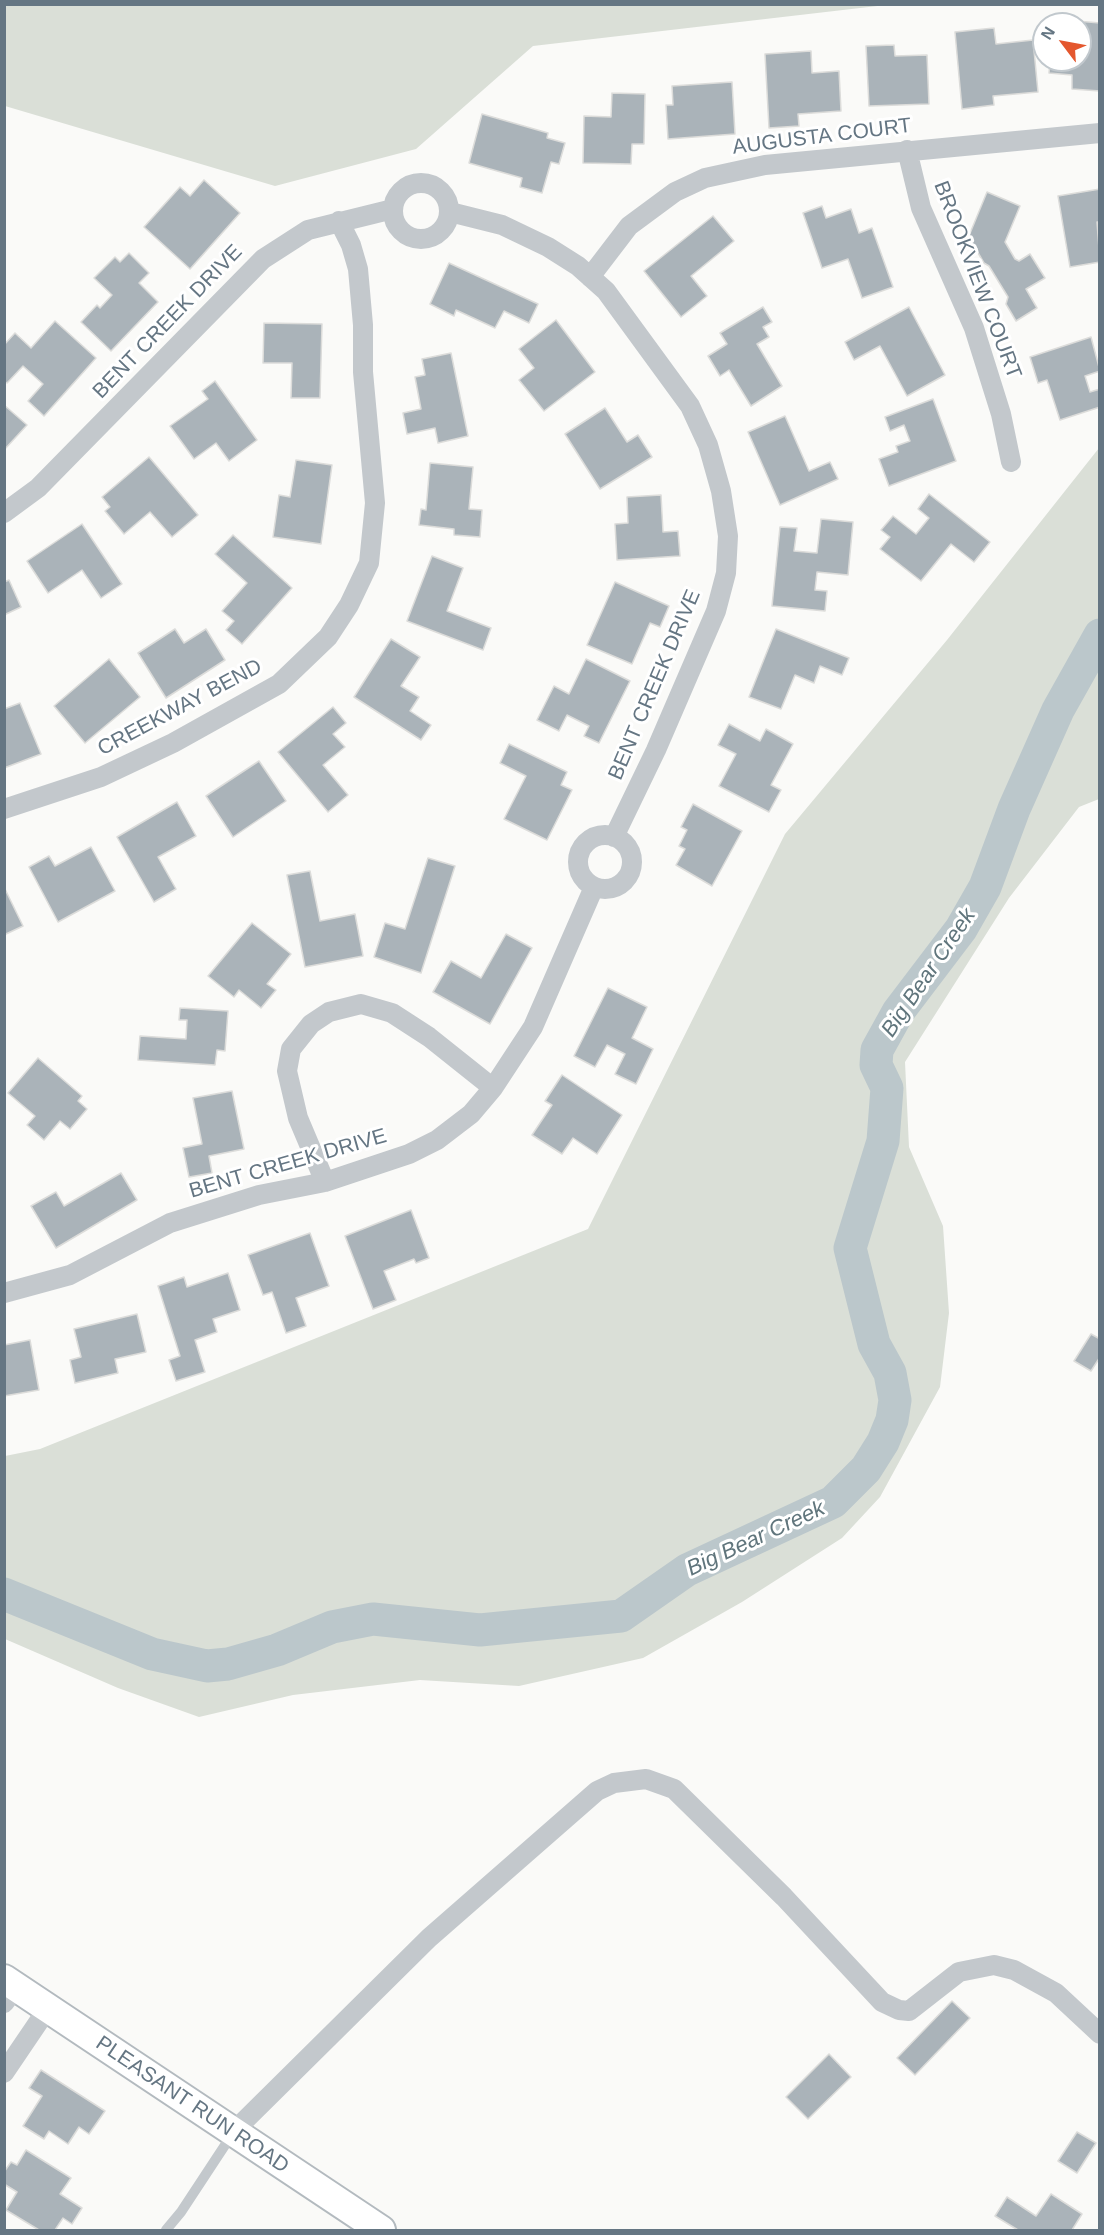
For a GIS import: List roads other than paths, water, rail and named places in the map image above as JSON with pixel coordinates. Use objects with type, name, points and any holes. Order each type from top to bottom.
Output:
[{"type":"main road","name":"PLEASANT RUN ROAD","points":[[8,1990],[48,2008],[381,2230]]},
{"type":"street","name":"AUGUSTA COURT","points":[[590,277],[629,226],[675,192],[705,178],[765,165],[1100,133]]},
{"type":"street","name":"BROOKVIEW COURT","points":[[907,150],[921,208],[974,328],[1001,414],[1011,462]]},
{"type":"street","points":[[418,182],[428,183],[444,194],[450,212],[443,229],[435,236],[416,239],[398,228],[393,209],[401,191],[418,182]]},
{"type":"street","name":"BENT CREEK DRIVE","points":[[4,513],[38,488],[263,259],[308,230],[393,209]]},
{"type":"street","name":"BENT CREEK DRIVE","points":[[450,212],[501,225],[548,247],[578,266],[606,291],[690,406],[711,454],[721,491],[728,536],[726,573],[716,611],[656,750],[614,837]]},
{"type":"street","name":"CREEKWAY BEND","points":[[4,809],[101,777],[173,743],[279,684],[328,637],[349,605],[369,563],[375,503],[363,372],[363,326],[358,269],[351,245],[339,221]]},
{"type":"street","points":[[595,837],[614,837],[626,846],[631,854],[630,873],[621,884],[612,888],[594,887],[584,879],[580,872],[580,853],[587,842],[595,837]]},
{"type":"street","name":"BENT CREEK DRIVE","points":[[4,1293],[70,1275],[170,1223],[260,1195],[326,1182],[410,1154],[437,1140],[471,1114],[493,1088],[533,1027],[594,887]]},
{"type":"street","points":[[326,1182],[298,1118],[287,1071],[291,1049],[311,1024],[329,1012],[361,1004],[392,1013],[429,1037],[493,1088]]},
{"type":"street","points":[[233,2132],[429,1938],[597,1791],[614,1783],[646,1779],[674,1789],[784,1896],[882,2002],[899,2010],[909,2011],[959,1972],[994,1965],[1014,1970],[1056,1993],[1100,2034]]},
{"type":"street","points":[[4,2073],[48,2008]]},
{"type":"lane","points":[[166,2230],[181,2212],[233,2132]]},
{"type":"waterway","name":"Big Bear Creek","points":[[4,1594],[152,1654],[207,1666],[228,1664],[277,1650],[332,1627],[373,1619],[480,1630],[621,1616],[687,1570],[833,1502],[866,1469],[883,1442],[892,1420],[895,1400],[890,1373],[874,1344],[850,1248],[883,1141],[887,1088],[876,1065],[877,1050],[898,1012],[961,929],[985,887],[1014,809],[1058,710],[1100,635]]}]
